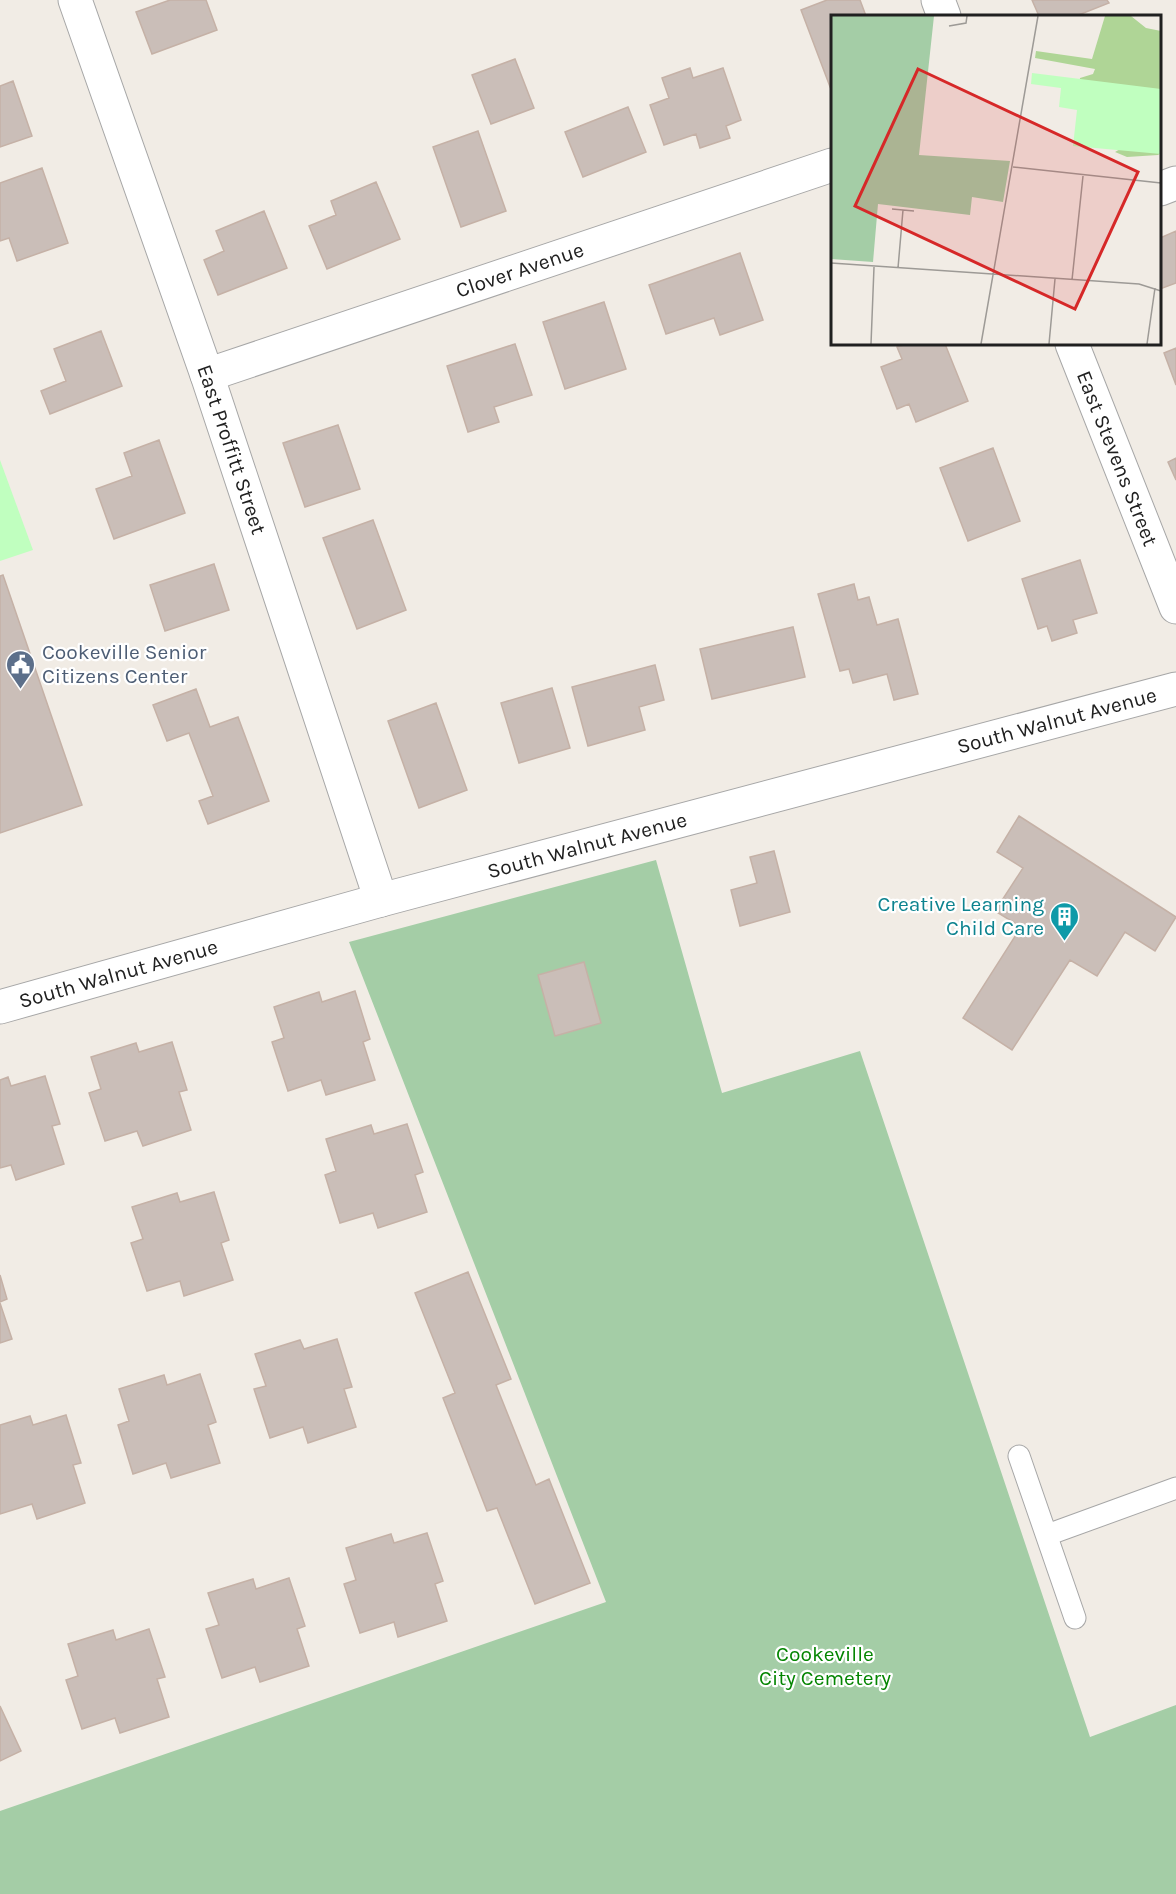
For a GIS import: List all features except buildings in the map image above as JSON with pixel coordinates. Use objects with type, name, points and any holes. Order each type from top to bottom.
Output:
[{"type":"street","name":"East Proffitt Street","points":[[75,0],[207,375],[381,900]]},
{"type":"street","points":[[938,0],[944,15]]},
{"type":"street","name":"Clover Avenue","points":[[207,375],[831,165]]},
{"type":"street","points":[[1161,189],[1176,183]]},
{"type":"street","name":"East Stevens Street","points":[[1072,345],[1176,607]]},
{"type":"street","name":"South Walnut Avenue","points":[[0,1007],[381,900],[1176,689]]},
{"type":"lane","points":[[1020,1456],[1076,1618]]},
{"type":"lane","points":[[1047,1536],[1176,1488]]},
{"type":"green space","points":[[0,460],[33,550],[0,561]]},
{"type":"green space","name":"Cookeville City Cemetery","points":[[656,860],[722,1093],[860,1051],[1090,1737],[1176,1705],[1176,1894],[0,1894],[0,1811],[606,1602],[349,942]]},
{"type":"place","name":"Cookeville Senior Citizens Center","points":[[21,690]]},
{"type":"place","name":"Creative Learning Child Care","points":[[1065,942]]}]
